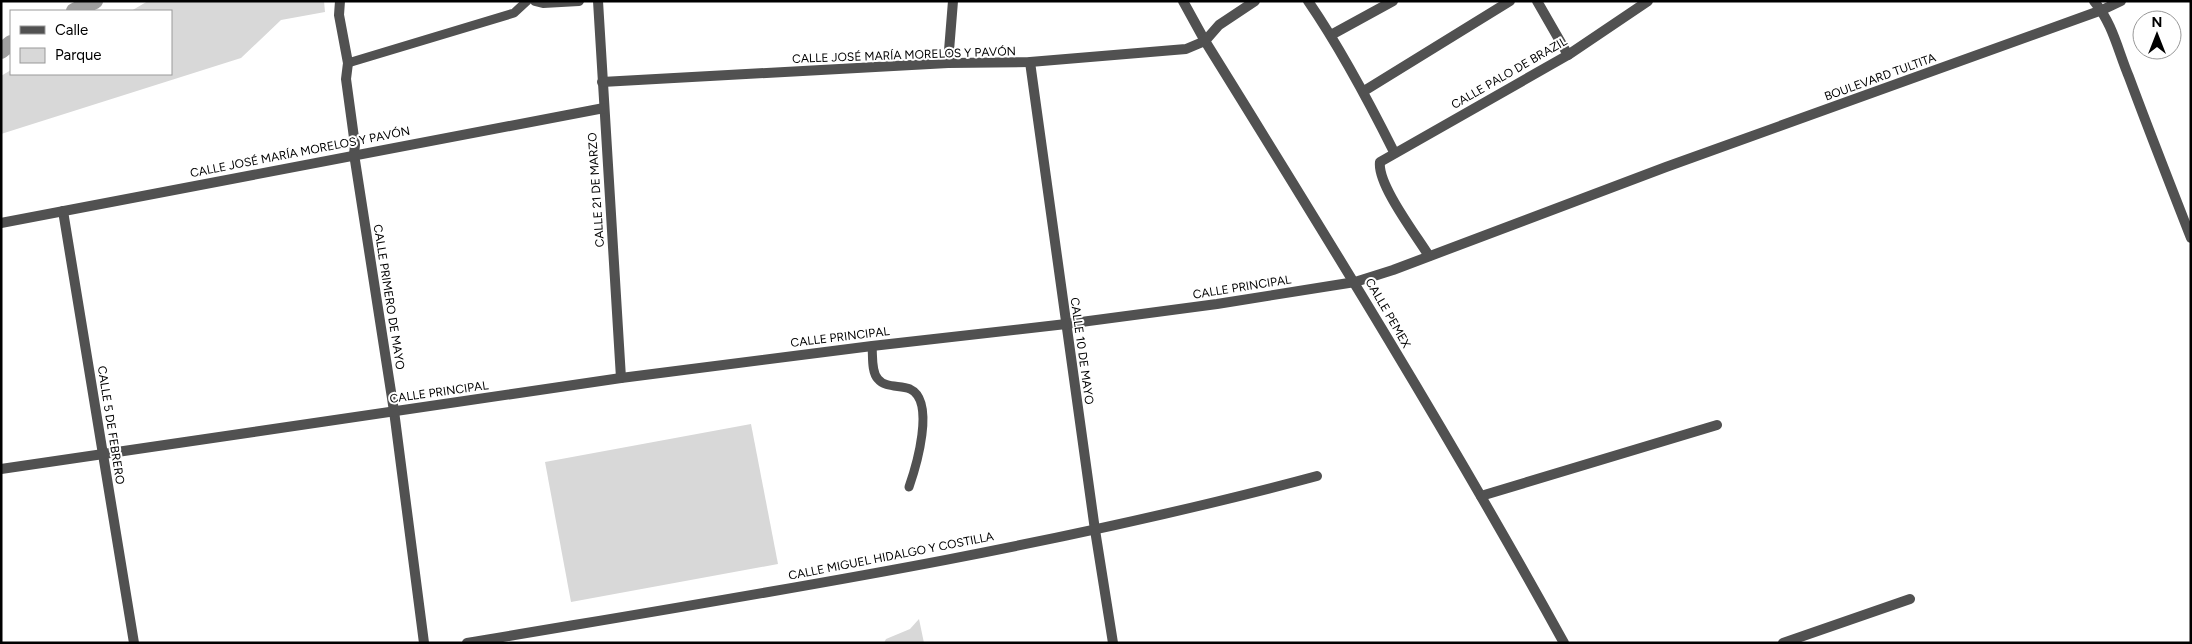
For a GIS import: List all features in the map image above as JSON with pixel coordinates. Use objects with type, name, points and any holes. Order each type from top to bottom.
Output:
[{"type":"street","name":"CALLE PRIMERO DE MAYO","points":[[340,1],[339,15],[348,63],[346,79],[355,145],[354,154],[394,411],[424,643]]},
{"type":"street","points":[[535,1],[551,3],[579,1]]},
{"type":"street","name":"CALLE 21 DE MARZO","points":[[598,1],[621,378]]},
{"type":"street","points":[[948,63],[952,1]]},
{"type":"street","name":"CALLE PEMEX","points":[[1183,1],[1204,40],[1355,282],[1482,496],[1564,643]]},
{"type":"street","points":[[1204,40],[1219,25],[1256,1]]},
{"type":"street","points":[[1308,1],[1331,35],[1364,91],[1394,152]]},
{"type":"street","points":[[1331,35],[1393,1]]},
{"type":"street","points":[[1364,91],[1510,1]]},
{"type":"street","points":[[1537,1],[1568,55]]},
{"type":"street","name":"CALLE PALO DE BRAZIL","points":[[1429,256],[1385,185],[1379,170],[1380,162],[1394,152],[1568,55],[1648,1]]},
{"type":"street","points":[[2094,1],[2102,10],[2114,34],[2126,72],[2191,238]]},
{"type":"street","name":"BOULEVARD TULTITA","points":[[1666,167],[2102,10],[2121,1]]},
{"type":"street","name":"CALLE JOSÉ MARÍA MORELOS Y PAVÓN","points":[[602,82],[948,63],[1030,62],[1186,49],[1204,40]]},
{"type":"street","name":"CALLE 10 DE MAYO","points":[[1030,62],[1094,530],[1113,643]]},
{"type":"street","name":"CALLE JOSÉ MARÍA MORELOS Y PAVÓN","points":[[1,223],[354,154],[604,108]]},
{"type":"street","name":"CALLE PRINCIPAL","points":[[1,468],[103,455],[621,378],[872,346],[1066,324],[1217,304],[1355,282],[1666,167]]},
{"type":"street","name":"CALLE 5 DE FEBRERO","points":[[63,211],[134,643]]},
{"type":"street","points":[[1482,496],[1717,425]]},
{"type":"street","name":"CALLE MIGUEL HIDALGO Y COSTILLA","points":[[467,643],[813,584],[1094,530],[1210,505],[1317,476]]},
{"type":"street","points":[[1783,643],[1910,599]]},
{"type":"lane","points":[[348,63],[514,13],[527,1]]},
{"type":"lane","points":[[872,346],[874,368],[878,380],[884,384],[911,390],[917,394],[921,402],[922,439],[917,466],[909,487]]},
{"type":"green space","points":[[148,1],[324,1],[325,12],[281,20],[241,58],[1,134],[1,76],[10,71],[10,75],[172,75],[172,10],[133,10]]},
{"type":"green space","points":[[751,424],[778,564],[571,602],[545,462]]},
{"type":"green space","points":[[919,619],[924,643],[884,643],[886,639],[910,629]]},
{"type":"waterway","points":[[76,10],[95,1]]},
{"type":"waterway","points":[[1,51],[10,44]]}]
